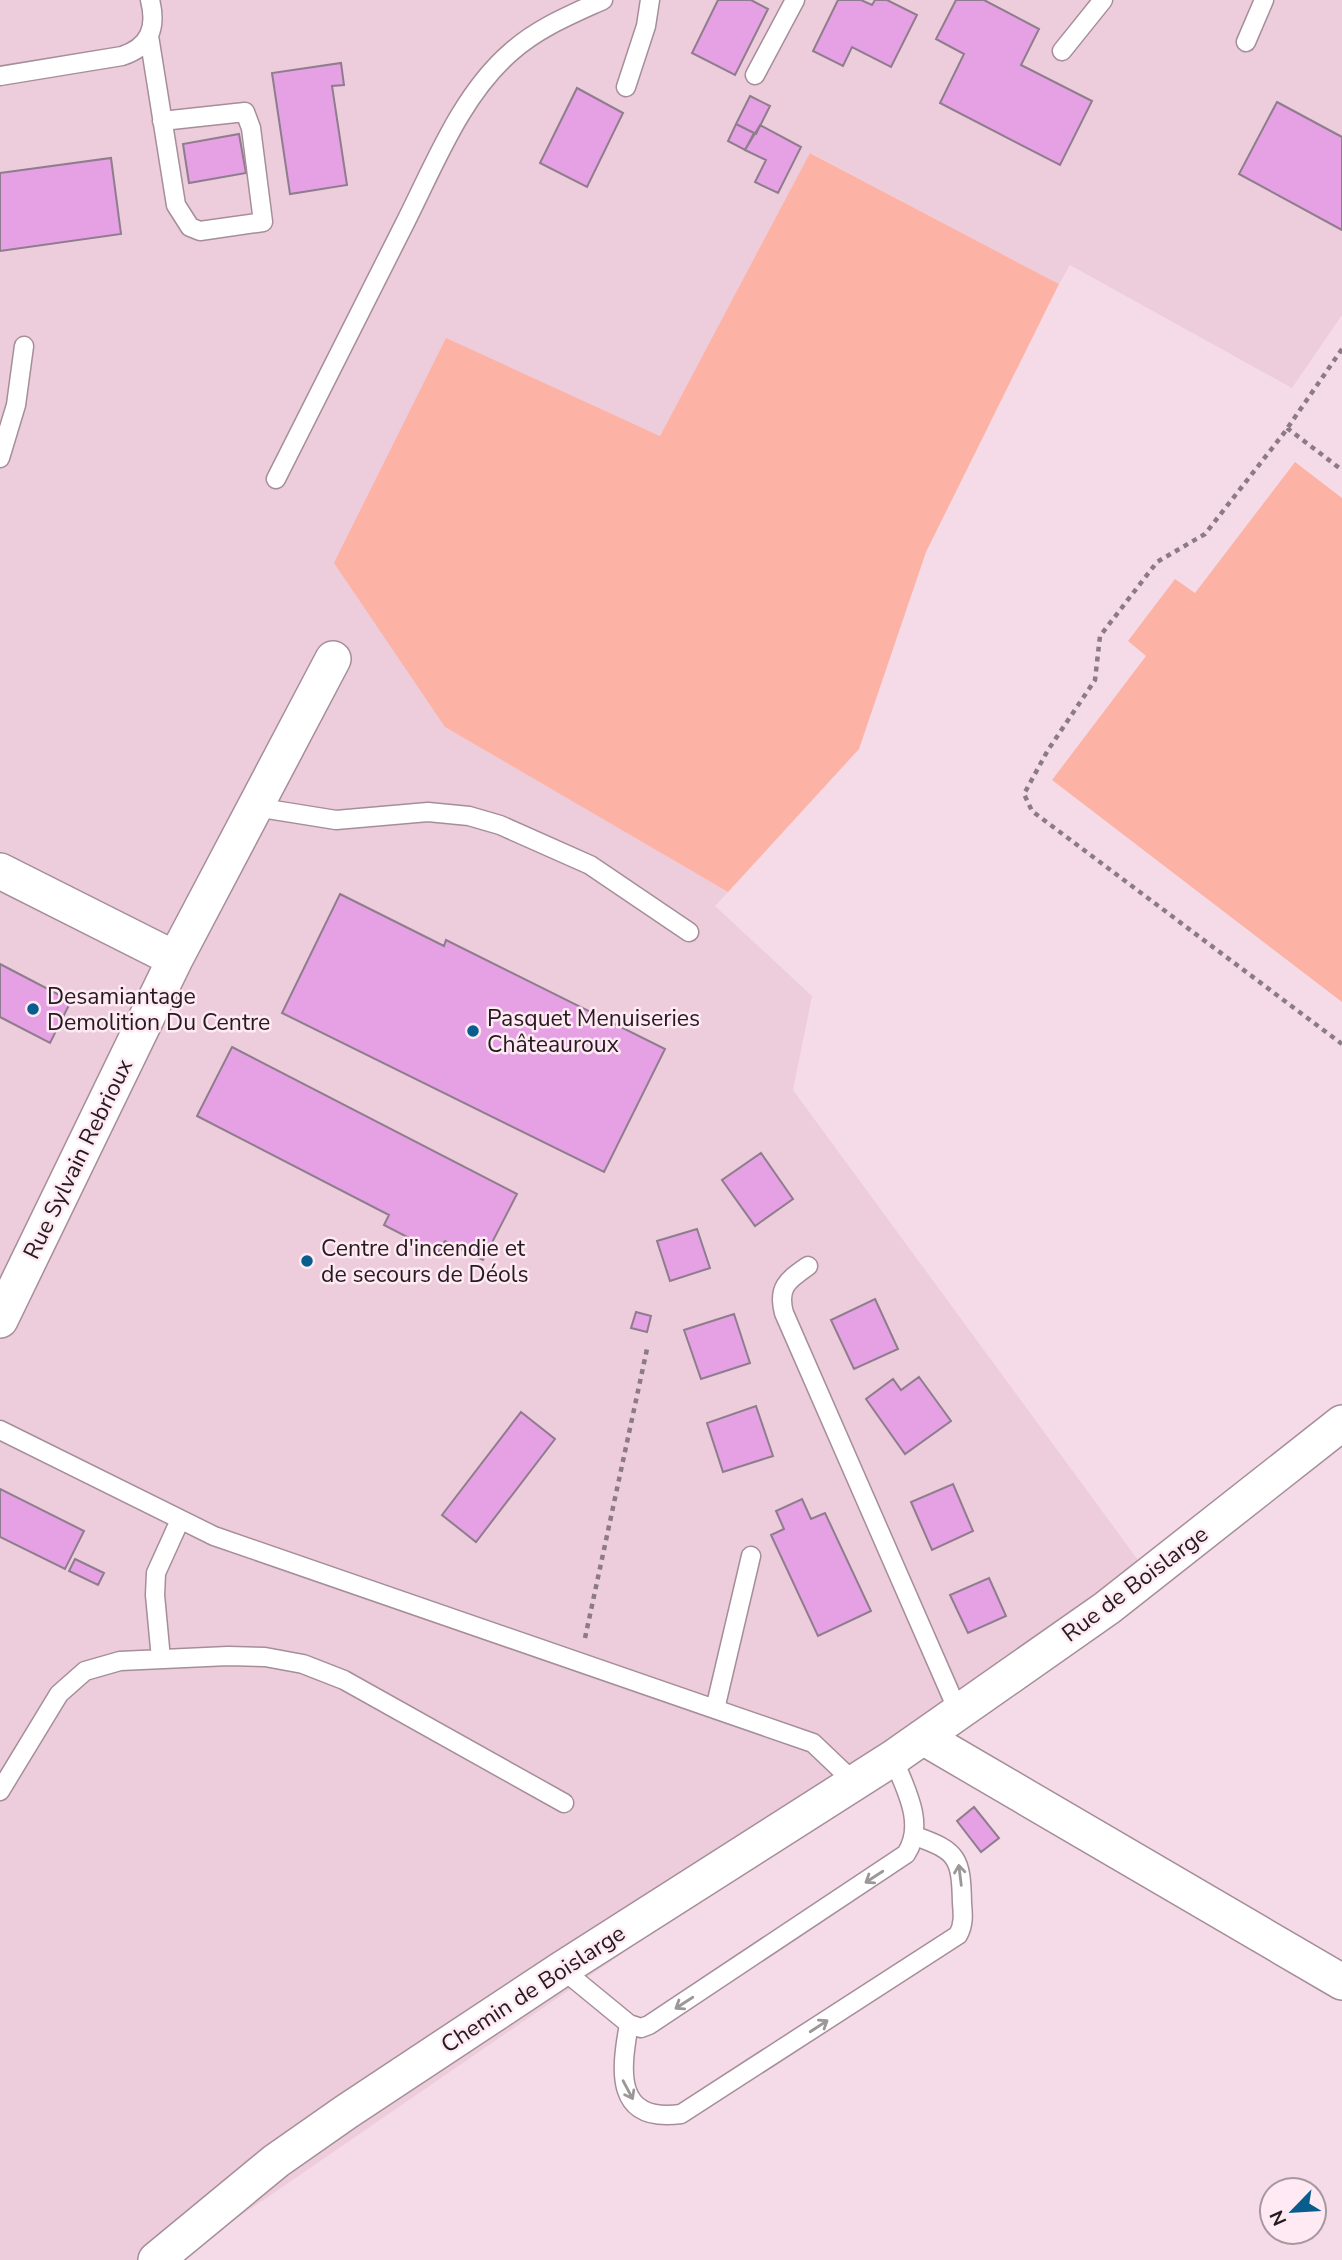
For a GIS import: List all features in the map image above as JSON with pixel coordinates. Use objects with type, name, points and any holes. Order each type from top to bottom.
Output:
[{"type":"street","name":"Rue Sylvain Rebrioux","points":[[0,1320],[175,959],[333,659]]},
{"type":"street","points":[[0,871],[175,959]]},
{"type":"street","name":"Rue de Boislarge","points":[[923,1737],[1118,1601],[1342,1423]]},
{"type":"street","points":[[923,1737],[1342,1982]]},
{"type":"street","name":"Chemin de Boislarge","points":[[156,2260],[276,2161],[562,1969],[923,1737]]},
{"type":"lane","points":[[150,0],[153,22],[149,36],[162,121],[176,205],[190,227],[206,231],[262,223],[265,220],[251,128],[245,112],[162,121]]},
{"type":"lane","points":[[276,480],[442,151],[479,90],[509,53],[525,40],[572,12],[603,0]]},
{"type":"lane","points":[[626,87],[646,26],[650,0]]},
{"type":"lane","points":[[755,75],[795,0]]},
{"type":"lane","points":[[1062,51],[1103,0]]},
{"type":"lane","points":[[1246,42],[1264,0]]},
{"type":"lane","points":[[0,76],[122,56],[136,51],[149,36]]},
{"type":"lane","points":[[0,458],[16,405],[24,346]]},
{"type":"lane","points":[[255,807],[336,820],[428,812],[469,816],[500,825],[590,865],[689,932]]},
{"type":"lane","points":[[808,1266],[782,1288],[784,1314],[958,1711]]},
{"type":"lane","points":[[0,1430],[180,1520],[265,1555],[813,1743],[855,1783]]},
{"type":"lane","points":[[161,1659],[155,1595],[156,1573],[180,1520]]},
{"type":"lane","points":[[715,1709],[751,1556]]},
{"type":"lane","points":[[0,1791],[59,1694],[75,1678],[99,1665],[161,1659],[265,1657],[303,1664],[344,1681],[564,1803]]},
{"type":"lane","points":[[562,1969],[629,2024],[641,2028],[673,2010],[906,1854],[915,1836],[912,1807],[893,1758]]},
{"type":"lane","points":[[629,2024],[621,2067],[626,2091],[634,2101],[653,2113],[681,2114],[958,1935],[963,1921],[961,1868],[947,1849],[915,1836]]},
{"type":"path","points":[[1342,349],[1287,428],[1205,534],[1157,562],[1100,636],[1095,681],[1048,750],[1024,794],[1032,811],[1342,1044]]},
{"type":"path","points":[[1287,428],[1342,470]]},
{"type":"path","points":[[580,1663],[647,1349]]},
{"type":"shaded area","points":[[0,0],[1342,0],[1342,315],[1292,388],[1070,265],[1059,284],[811,153],[660,436],[446,339],[445,727],[728,892],[715,906],[812,996],[793,1090],[1157,1586],[176,2260],[0,2260]]},
{"type":"shaded area","points":[[810,153],[1059,284],[926,552],[859,749],[728,892],[445,727],[334,563],[446,338],[660,436]]},
{"type":"shaded area","points":[[1295,462],[1342,498],[1342,1002],[1052,780],[1146,656],[1128,641],[1175,579],[1195,593]]},
{"type":"building","points":[[718,0],[751,0],[768,9],[735,75],[692,53]]},
{"type":"building","points":[[838,0],[861,0],[872,5],[875,0],[887,0],[917,15],[891,67],[852,47],[843,66],[813,51]]},
{"type":"building","points":[[956,0],[984,0],[1039,29],[1021,65],[1092,101],[1060,165],[940,103],[964,54],[936,39]]},
{"type":"building","points":[[341,63],[344,85],[332,86],[347,185],[290,194],[272,73]]},
{"type":"building","points":[[577,88],[623,113],[587,187],[540,163]]},
{"type":"building","points":[[750,96],[770,106],[756,134],[736,124]]},
{"type":"building","points":[[1277,102],[1342,137],[1342,230],[1239,174]]},
{"type":"building","points":[[736,124],[754,133],[745,150],[728,141]]},
{"type":"building","points":[[760,125],[801,147],[778,193],[755,182],[766,160],[745,150]]},
{"type":"building","points":[[239,134],[246,173],[189,183],[183,144]]},
{"type":"building","points":[[111,158],[121,234],[0,251],[0,173]]},
{"type":"building","name":"Pasquet Menuiseries Châteauroux","points":[[340,894],[444,946],[446,940],[665,1049],[604,1172],[282,1013]]},
{"type":"building","name":"Desamiantage Demolition Du Centre","points":[[0,964],[71,1001],[50,1043],[0,1017]]},
{"type":"building","points":[[232,1047],[517,1194],[483,1260],[445,1241],[438,1253],[384,1225],[389,1215],[197,1116]]},
{"type":"building","points":[[761,1153],[793,1199],[755,1226],[722,1180]]},
{"type":"building","points":[[697,1229],[710,1268],[670,1281],[657,1241]]},
{"type":"building","points":[[875,1299],[898,1349],[854,1369],[831,1320]]},
{"type":"building","points":[[636,1312],[651,1316],[647,1332],[631,1328]]},
{"type":"building","points":[[734,1314],[750,1363],[701,1379],[684,1330]]},
{"type":"building","points":[[919,1377],[951,1421],[905,1454],[866,1399],[893,1379],[901,1390]]},
{"type":"building","points":[[756,1406],[773,1456],[723,1472],[707,1423]]},
{"type":"building","points":[[521,1412],[555,1439],[476,1542],[442,1515]]},
{"type":"building","points":[[953,1484],[973,1531],[932,1550],[911,1502]]},
{"type":"building","points":[[0,1489],[84,1531],[65,1569],[0,1537]]},
{"type":"building","points":[[802,1499],[811,1519],[825,1513],[871,1611],[818,1636],[771,1535],[784,1529],[776,1511]]},
{"type":"building","points":[[75,1559],[104,1573],[98,1585],[69,1571]]},
{"type":"building","points":[[989,1578],[1006,1616],[968,1633],[950,1595]]},
{"type":"building","points":[[974,1807],[999,1838],[981,1852],[957,1821]]},
{"type":"place","name":"Desamiantage Demolition Du Centre","points":[[33,1009]]},
{"type":"place","name":"Pasquet Menuiseries Châteauroux","points":[[473,1031]]},
{"type":"place","name":"Centre d'incendie et de secours de Déols","points":[[307,1261]]}]
